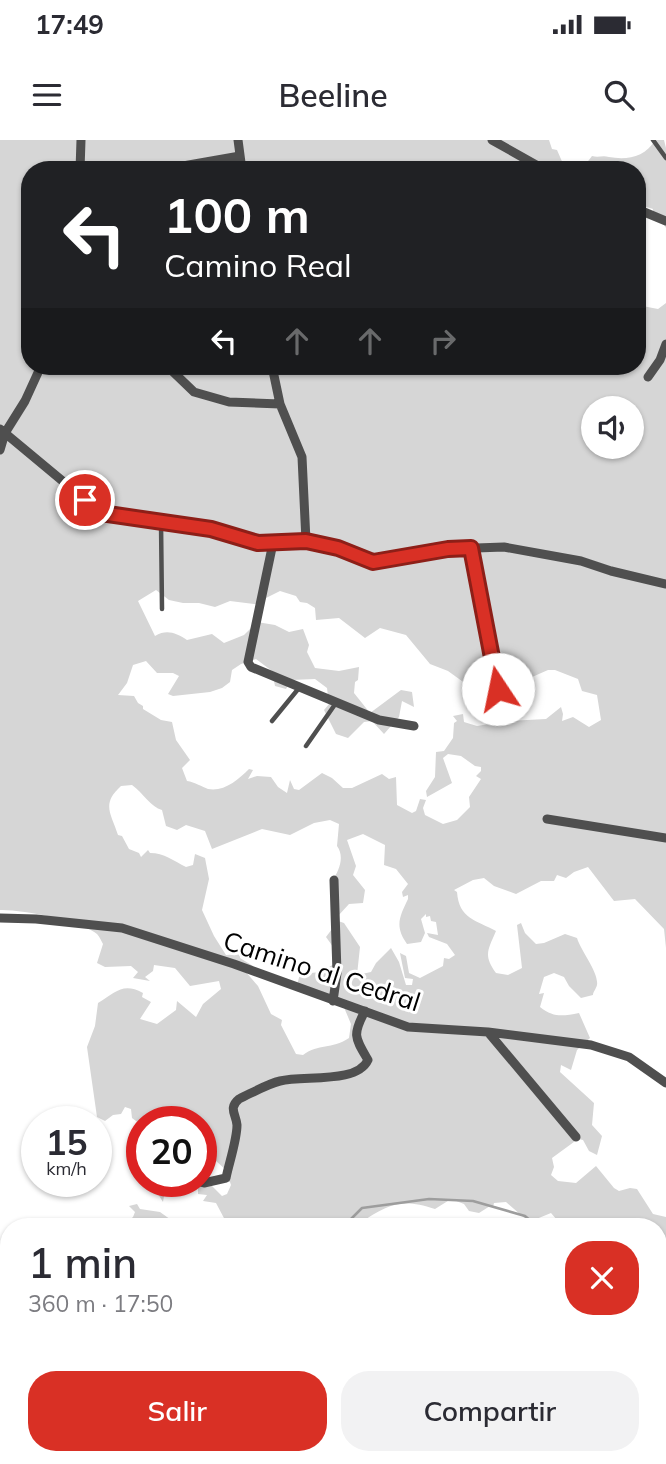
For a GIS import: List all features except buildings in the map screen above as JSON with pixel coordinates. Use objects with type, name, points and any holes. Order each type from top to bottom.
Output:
[{"type":"street","points":[[81,161],[82,140]]},
{"type":"street","points":[[238,140],[241,161]]},
{"type":"street","points":[[492,140],[529,161]]},
{"type":"street","points":[[212,161],[240,156]]},
{"type":"street","points":[[646,213],[666,221]]},
{"type":"street","points":[[648,377],[660,360],[666,344]]},
{"type":"street","points":[[0,450],[2,431],[25,401],[37,375]]},
{"type":"street","points":[[176,375],[194,392],[229,402],[280,404]]},
{"type":"street","points":[[274,375],[280,404],[302,457],[306,541]]},
{"type":"street","points":[[2,431],[101,513],[211,529],[258,543],[306,541],[338,548],[373,562],[448,549],[504,547],[540,552],[666,584]]},
{"type":"street","points":[[273,543],[248,662],[251,667],[379,720],[414,726]]},
{"type":"street","points":[[547,819],[666,838]]},
{"type":"street","points":[[333,1001],[337,974],[334,880]]},
{"type":"street","name":"Camino al Cedral","points":[[0,918],[122,928],[234,964],[408,1027],[488,1032],[591,1045],[629,1057],[666,1083]]},
{"type":"street","points":[[217,1180],[226,1178],[237,1125],[234,1103],[279,1081],[353,1074],[364,1068],[368,1060],[356,1040],[355,1029],[365,1011]]},
{"type":"street","points":[[488,1032],[576,1138]]},
{"type":"lane","points":[[653,140],[666,158]]},
{"type":"lane","points":[[161,521],[162,609]]},
{"type":"lane","points":[[471,548],[498,689]]},
{"type":"lane","points":[[272,721],[299,687]]},
{"type":"lane","points":[[306,746],[337,702]]},
{"type":"shaded area","points":[[0,140],[549,140],[552,149],[557,150],[562,161],[21,161],[21,375],[646,375],[646,307],[658,309],[666,303],[666,948],[664,929],[635,899],[614,901],[588,867],[566,878],[557,875],[554,881],[541,881],[516,894],[494,886],[484,878],[473,880],[454,890],[461,908],[470,918],[496,931],[488,957],[496,973],[508,975],[522,968],[517,925],[521,923],[525,933],[536,944],[565,934],[577,938],[597,980],[593,995],[581,998],[564,977],[554,973],[544,977],[539,994],[544,993],[540,1007],[559,1015],[579,1013],[590,1038],[577,1050],[571,1070],[561,1065],[560,1072],[594,1103],[592,1125],[602,1136],[597,1155],[589,1151],[583,1140],[578,1139],[552,1158],[554,1167],[551,1175],[558,1181],[576,1183],[596,1166],[614,1188],[619,1191],[637,1189],[653,1214],[666,1218],[555,1218],[551,1213],[539,1218],[524,1218],[506,1202],[494,1203],[493,1207],[490,1206],[479,1213],[469,1211],[464,1204],[451,1199],[435,1209],[413,1204],[396,1205],[368,1218],[224,1218],[216,1203],[203,1201],[206,1197],[217,1197],[217,1191],[222,1196],[227,1194],[231,1185],[225,1181],[227,1171],[217,1162],[217,1106],[126,1106],[121,1114],[112,1116],[112,1106],[95,1106],[87,1047],[95,1026],[98,1003],[115,992],[130,988],[143,993],[142,997],[151,1002],[140,1019],[157,1024],[176,1010],[177,1001],[196,1017],[203,1004],[221,989],[219,981],[190,986],[175,968],[154,965],[153,971],[145,977],[150,981],[133,978],[138,972],[131,966],[105,967],[97,963],[103,944],[97,934],[90,929],[51,917],[0,910]],"holes":[[[156,590],[169,600],[215,607],[230,601],[263,605],[266,598],[280,591],[296,596],[300,602],[315,608],[316,620],[339,618],[365,638],[380,628],[406,635],[430,664],[448,671],[466,684],[488,674],[523,681],[548,670],[578,679],[582,691],[597,695],[601,720],[589,727],[573,717],[562,721],[561,707],[546,719],[477,726],[464,722],[463,714],[453,716],[457,721],[454,723],[453,738],[444,751],[436,752],[435,777],[426,791],[427,797],[452,783],[443,758],[448,754],[461,756],[481,767],[476,776],[481,779],[469,797],[470,807],[457,820],[443,824],[425,815],[423,808],[426,800],[420,799],[416,811],[412,813],[397,805],[396,777],[389,779],[382,774],[352,788],[343,788],[322,773],[299,790],[294,789],[290,780],[287,793],[278,787],[271,777],[257,776],[248,779],[253,770],[249,769],[225,787],[208,789],[187,781],[182,768],[190,760],[176,740],[172,722],[161,720],[143,709],[134,696],[118,695],[127,683],[133,665],[146,661],[157,673],[173,673],[179,676],[168,694],[173,696],[222,688],[230,682],[232,670],[256,659],[272,671],[275,686],[286,689],[291,680],[315,679],[327,688],[329,704],[324,710],[336,734],[348,738],[364,722],[372,721],[384,734],[399,717],[402,701],[414,707],[412,692],[401,690],[370,713],[354,693],[359,667],[339,671],[315,668],[307,652],[309,645],[303,629],[289,632],[275,625],[257,622],[244,635],[224,643],[212,634],[187,640],[171,633],[155,636],[138,601]],[[132,785],[162,810],[166,826],[177,830],[186,825],[205,831],[212,849],[262,829],[290,835],[314,823],[330,820],[339,824],[337,846],[341,859],[332,881],[338,916],[349,904],[363,903],[365,890],[353,875],[356,866],[347,840],[363,834],[385,845],[384,865],[396,869],[408,884],[402,892],[403,897],[408,895],[408,899],[399,926],[407,944],[421,942],[425,933],[421,919],[426,914],[426,917],[430,916],[431,921],[436,922],[438,935],[427,933],[429,937],[447,944],[455,955],[449,959],[444,958],[443,966],[420,978],[409,973],[406,956],[400,953],[405,978],[413,979],[412,985],[406,985],[399,962],[391,948],[371,972],[357,975],[360,947],[344,923],[338,921],[326,937],[336,951],[334,964],[321,972],[300,974],[297,985],[316,998],[343,1005],[351,1024],[349,1038],[303,1055],[296,1054],[281,1025],[282,1020],[271,1014],[258,986],[245,971],[253,966],[240,958],[240,954],[226,955],[214,936],[202,910],[209,879],[205,858],[195,854],[193,865],[186,867],[148,850],[141,857],[139,853],[129,849],[122,836],[118,835],[109,804],[121,786]]]},
{"type":"shaded area","points":[[655,140],[664,140],[666,148],[666,228],[661,220],[652,215],[653,209],[646,207],[646,161],[588,161],[592,156],[635,156],[651,146]]},
{"type":"shaded area","points":[[137,1204],[140,1209],[160,1212],[168,1218],[132,1218],[135,1212],[129,1206]]},
{"type":"waterway","points":[[352,1218],[362,1208],[429,1199],[473,1201],[527,1218]]},
{"type":"route","points":[[85,500],[101,513],[211,529],[258,543],[306,541],[338,548],[373,562],[448,549],[471,548],[498,689]]}]
